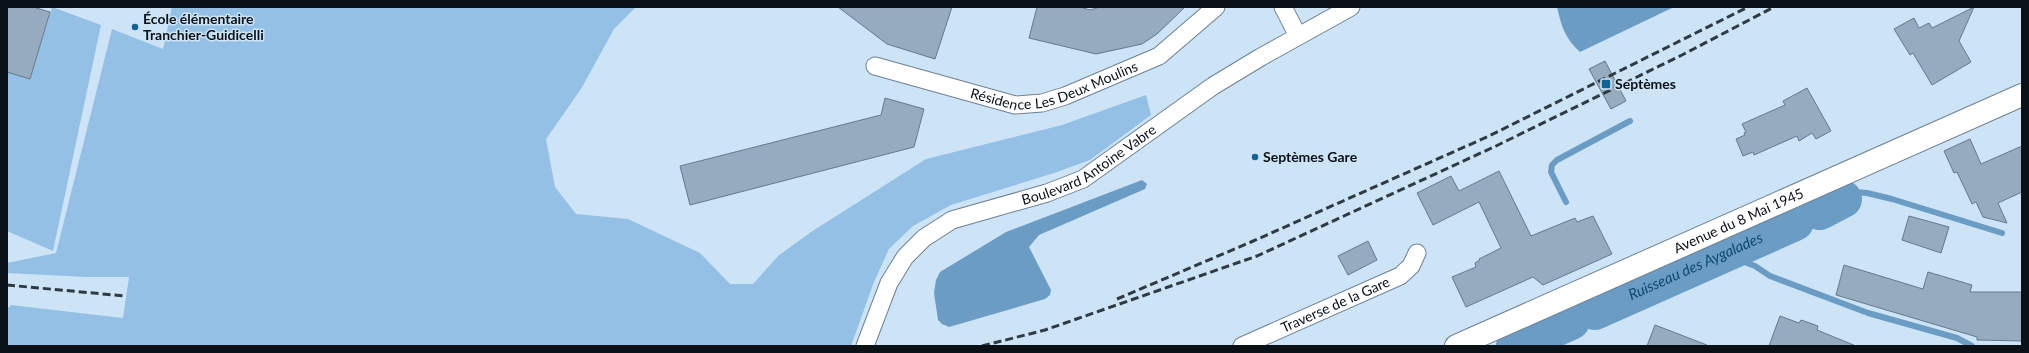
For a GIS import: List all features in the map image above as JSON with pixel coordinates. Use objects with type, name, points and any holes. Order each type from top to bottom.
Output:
[{"type":"main road","name":"Avenue du 8 Mai 1945","points":[[1456,346],[2022,95]]},
{"type":"street","name":"Résidence Les Deux Moulins","points":[[875,66],[1015,105],[1042,103],[1065,96],[1159,56],[1216,7]]},
{"type":"street","points":[[1283,7],[1298,36]]},
{"type":"street","name":"Boulevard Antoine Vabre","points":[[866,346],[889,283],[905,257],[924,238],[952,220],[1046,193],[1082,179],[1213,86],[1341,9]]},
{"type":"street","name":"Traverse de la Gare","points":[[1242,346],[1400,276],[1411,266],[1417,252]]},
{"type":"shaded area","points":[[52,7],[101,25],[53,251],[7,231],[7,72],[30,79]]},
{"type":"shaded area","points":[[172,7],[636,7],[614,29],[581,89],[546,139],[555,187],[576,214],[628,219],[700,253],[730,284],[753,284],[778,256],[811,232],[926,159],[1062,125],[1146,95],[1151,115],[1090,160],[1054,173],[951,205],[913,226],[889,249],[874,282],[851,346],[7,346],[7,309],[11,305],[123,318],[129,277],[86,277],[7,273],[7,263],[56,253],[112,29],[163,49]]},
{"type":"shaded area","points":[[1557,7],[1674,7],[1580,52],[1567,37],[1560,20]]},
{"type":"shaded area","points":[[1142,180],[1147,184],[1145,189],[1039,235],[1029,247],[1051,290],[1050,295],[1045,299],[949,327],[942,324],[938,320],[934,293],[936,280],[940,272],[1006,232]]},
{"type":"building","points":[[7,7],[33,7],[50,12],[30,79],[7,72]]},
{"type":"building","points":[[838,7],[952,7],[935,59],[887,44]]},
{"type":"building","points":[[1037,7],[1080,7],[1090,10],[1100,7],[1185,7],[1157,34],[1142,44],[1096,54],[1029,38]]},
{"type":"building","points":[[1974,7],[1959,41],[1971,62],[1932,85],[1913,53],[1910,55],[1894,29],[1914,18],[1919,28],[1929,23],[1932,28]]},
{"type":"building","points":[[1605,61],[1626,101],[1611,109],[1589,69]]},
{"type":"building","points":[[1807,88],[1831,131],[1816,139],[1812,133],[1799,141],[1797,136],[1754,155],[1753,152],[1743,156],[1736,139],[1745,135],[1744,133],[1746,132],[1742,124],[1785,105],[1783,101]]},
{"type":"building","points":[[885,98],[924,109],[914,147],[690,205],[680,166],[881,115]]},
{"type":"building","points":[[1970,139],[1981,164],[2022,146],[2022,192],[1998,203],[2007,223],[1983,217],[1976,202],[1972,204],[1957,172],[1954,173],[1944,151]]},
{"type":"building","points":[[1499,171],[1531,236],[1575,218],[1577,222],[1593,216],[1612,254],[1543,285],[1533,277],[1466,307],[1452,277],[1476,267],[1475,263],[1480,260],[1479,259],[1501,248],[1479,202],[1433,225],[1417,193],[1451,176],[1459,191]]},
{"type":"building","points":[[1909,216],[1949,227],[1941,253],[1902,240]]},
{"type":"building","points":[[1368,241],[1377,260],[1348,275],[1338,256]]},
{"type":"building","points":[[1844,265],[1923,289],[1928,272],[1972,285],[1970,292],[2022,292],[2022,341],[1977,340],[1977,337],[1836,295]]},
{"type":"building","points":[[1780,316],[1799,323],[1801,320],[1818,326],[1817,330],[1856,346],[1769,346]]},
{"type":"building","points":[[1655,325],[1707,345],[1647,346]]},
{"type":"waterway","points":[[1566,202],[1551,172],[1552,165],[1557,160],[1630,121]]},
{"type":"waterway","points":[[1855,192],[1867,193],[1892,199],[2002,233]]},
{"type":"waterway","name":"Ruisseau des Aygalades","points":[[1820,211],[1843,199]]},
{"type":"waterway","name":"Ruisseau des Aygalades","points":[[1595,311],[1795,222]]},
{"type":"waterway","points":[[1723,254],[1755,266],[1770,276],[1868,313],[1957,338],[1972,346]]},
{"type":"waterway","name":"Ruisseau des Aygalades","points":[[1515,346],[1571,321]]},
{"type":"railway","points":[[1117,299],[1251,242],[1489,136],[1748,7]]},
{"type":"railway","points":[[982,346],[1045,330],[1257,256],[1496,146],[1682,55],[1774,7]]},
{"type":"railway","points":[[7,285],[124,296]]},
{"type":"place","name":"École élémentaire Tranchier-Guidicelli","points":[[135,27]]},
{"type":"place","name":"Septèmes","points":[[1606,84]]},
{"type":"place","name":"Septèmes Gare","points":[[1255,157]]}]
